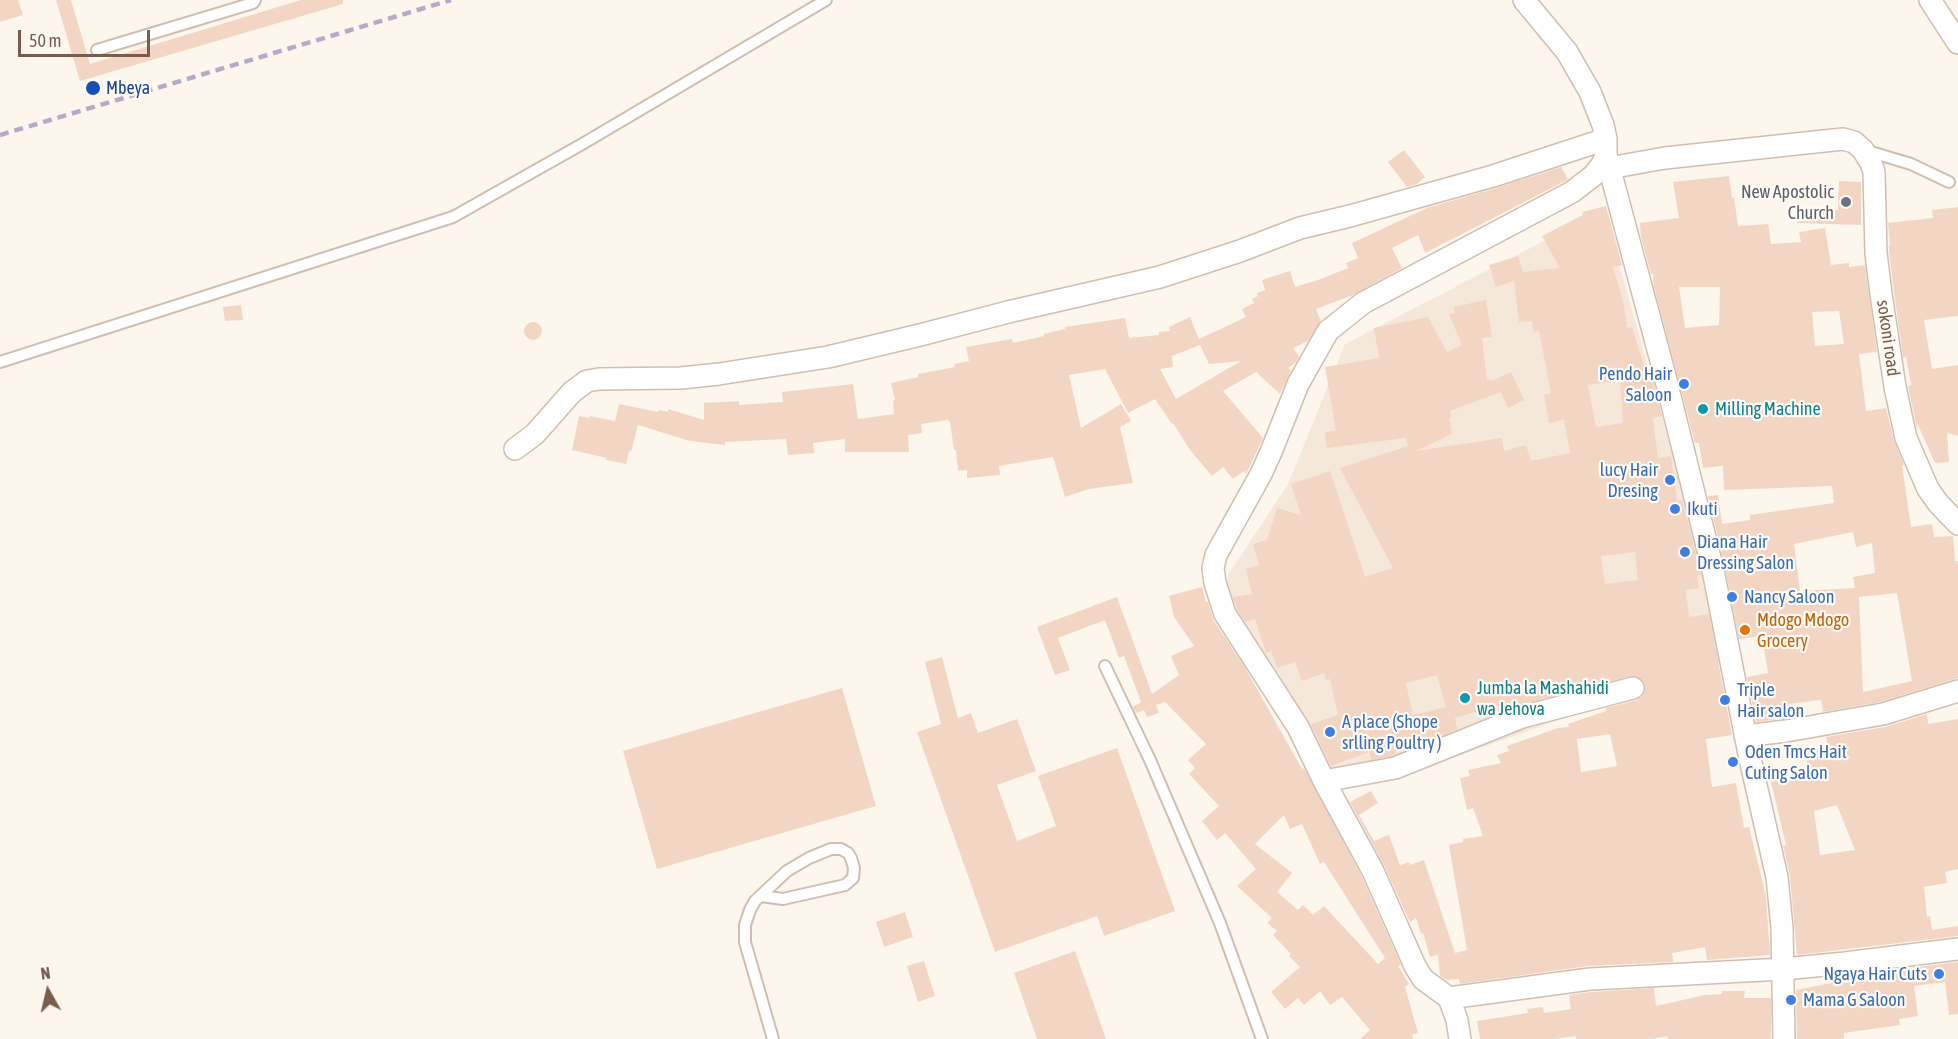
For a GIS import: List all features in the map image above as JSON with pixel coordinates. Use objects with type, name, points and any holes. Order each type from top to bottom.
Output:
[{"type":"street","points":[[1524,0],[1559,42],[1578,70],[1590,92],[1603,125],[1607,154],[1713,570],[1745,736],[1777,877],[1784,969],[1784,1039]]},
{"type":"street","points":[[1930,0],[1958,43]]},
{"type":"street","points":[[515,449],[547,423],[572,392],[587,381],[618,378],[681,378],[828,357],[1160,277],[1240,251],[1300,228],[1482,180],[1607,154],[1665,158],[1843,139],[1859,146]]},
{"type":"street","name":"sokoni road","points":[[1859,146],[1871,163],[1874,172],[1877,263],[1895,387],[1906,438],[1928,489],[1958,524]]},
{"type":"street","points":[[1460,1039],[1457,1020],[1449,999],[1424,979],[1415,966],[1373,871],[1324,781],[1298,727],[1225,614],[1213,577],[1216,555],[1261,474],[1298,384],[1328,331],[1363,303],[1572,192],[1594,175],[1607,154]]},
{"type":"street","points":[[1324,781],[1395,768],[1522,717],[1553,707],[1633,688]]},
{"type":"street","points":[[1745,736],[1883,714],[1958,691]]},
{"type":"street","points":[[1449,999],[1590,979],[1784,969],[1958,949]]},
{"type":"lane","points":[[97,50],[253,3],[255,0]]},
{"type":"lane","points":[[0,362],[453,218],[826,0]]},
{"type":"lane","points":[[1859,146],[1949,182]]},
{"type":"lane","points":[[1106,666],[1150,760],[1220,923],[1262,1039]]},
{"type":"lane","points":[[761,896],[783,899],[845,885],[853,878],[854,868],[851,858],[841,849],[831,849],[809,858],[787,871],[755,901],[750,910],[744,935],[773,1039]]},
{"type":"shaded area","points":[[1604,210],[1730,659],[1416,771],[1379,779],[1321,768],[1232,613],[1226,590],[1228,575],[1288,484],[1345,344]]},
{"type":"building","points":[[0,0],[18,0],[23,15],[0,22]]},
{"type":"building","points":[[56,0],[71,0],[90,64],[301,0],[343,0],[343,4],[80,81]]},
{"type":"building","points":[[1404,150],[1425,177],[1417,184],[1407,187],[1388,162]]},
{"type":"building","points":[[1561,167],[1568,179],[1425,253],[1418,235],[1392,248],[1402,268],[1353,295],[1316,309],[1321,321],[1308,341],[1293,348],[1299,357],[1288,368],[1291,370],[1280,394],[1256,372],[1223,391],[1263,438],[1246,474],[1244,471],[1233,479],[1223,467],[1212,476],[1190,450],[1155,399],[1128,413],[1105,369],[1069,375],[1081,428],[1121,404],[1131,421],[1120,427],[1133,483],[1089,489],[1065,497],[1053,457],[999,466],[1000,475],[967,478],[967,470],[958,471],[956,450],[954,450],[948,420],[921,424],[922,433],[908,435],[909,452],[845,452],[845,439],[813,443],[814,453],[788,455],[786,439],[725,442],[725,445],[690,441],[638,425],[626,464],[572,450],[579,416],[615,421],[619,404],[658,412],[659,410],[668,412],[668,409],[704,420],[704,403],[739,401],[739,405],[783,402],[782,392],[853,384],[858,419],[894,414],[893,400],[895,400],[891,383],[918,377],[918,374],[955,367],[954,364],[969,361],[966,347],[1012,339],[1013,343],[1044,336],[1044,334],[1065,329],[1065,327],[1125,318],[1129,338],[1159,335],[1159,332],[1170,331],[1169,327],[1190,317],[1199,339],[1246,317],[1242,309],[1254,303],[1252,299],[1258,296],[1257,293],[1265,290],[1262,280],[1290,271],[1295,287],[1321,279],[1348,268],[1346,263],[1358,258],[1352,243],[1427,208]],"holes":[[[1200,345],[1209,364],[1241,361],[1176,399],[1160,369],[1173,367],[1172,356]]]},
{"type":"building","points":[[1729,176],[1738,226],[1768,224],[1771,244],[1801,242],[1799,232],[1825,228],[1831,265],[1849,263],[1849,267],[1865,265],[1877,352],[1859,354],[1866,411],[1886,408],[1894,441],[1904,465],[1902,465],[1911,527],[1932,524],[1934,537],[1953,536],[1955,561],[1958,561],[1958,678],[1880,702],[1823,712],[1821,700],[1789,704],[1792,717],[1756,722],[1747,677],[1768,673],[1762,636],[1739,639],[1708,496],[1718,495],[1722,524],[1750,520],[1750,515],[1834,503],[1832,486],[1724,490],[1723,466],[1703,468],[1699,443],[1695,443],[1654,287],[1653,273],[1651,274],[1641,237],[1640,223],[1679,218],[1673,182]],"holes":[[[1679,287],[1720,287],[1719,325],[1685,328]],[[1839,311],[1844,344],[1815,346],[1812,312]],[[1853,532],[1856,547],[1872,543],[1875,573],[1853,577],[1855,588],[1800,591],[1794,544]],[[1897,593],[1912,681],[1863,692],[1859,597]]]},
{"type":"building","name":"New Apostolic Church","points":[[1839,181],[1861,182],[1861,225],[1797,223],[1797,215],[1838,210]]},
{"type":"building","points":[[1606,206],[1622,265],[1613,267],[1623,300],[1627,328],[1632,327],[1646,372],[1651,371],[1662,416],[1653,418],[1658,458],[1671,456],[1677,501],[1682,500],[1701,573],[1697,575],[1699,588],[1686,590],[1689,617],[1709,614],[1732,735],[1706,739],[1712,787],[1736,783],[1744,828],[1749,827],[1766,896],[1770,955],[1707,960],[1705,947],[1672,953],[1673,962],[1588,966],[1460,984],[1459,979],[1447,980],[1440,976],[1438,955],[1430,957],[1416,918],[1410,922],[1384,865],[1350,802],[1371,791],[1378,803],[1359,815],[1374,841],[1389,835],[1400,865],[1409,862],[1410,865],[1424,860],[1455,953],[1467,950],[1449,845],[1463,842],[1463,839],[1483,836],[1473,808],[1467,810],[1460,778],[1470,776],[1468,770],[1501,763],[1497,755],[1509,751],[1507,746],[1558,728],[1569,727],[1568,724],[1606,711],[1606,708],[1637,700],[1642,697],[1645,685],[1637,676],[1630,676],[1519,705],[1499,713],[1498,705],[1455,718],[1457,729],[1425,742],[1425,740],[1393,747],[1395,754],[1391,756],[1371,760],[1369,752],[1331,766],[1311,724],[1338,715],[1330,679],[1326,680],[1324,673],[1302,681],[1295,662],[1277,668],[1271,651],[1266,653],[1255,619],[1245,622],[1233,597],[1252,594],[1246,569],[1259,565],[1253,544],[1267,540],[1277,508],[1301,515],[1291,484],[1330,471],[1365,577],[1393,568],[1340,468],[1408,446],[1406,438],[1327,448],[1325,432],[1336,431],[1325,367],[1379,358],[1374,328],[1428,317],[1447,352],[1462,345],[1449,314],[1455,313],[1454,307],[1486,300],[1492,337],[1482,338],[1487,380],[1492,381],[1511,372],[1524,400],[1508,408],[1501,392],[1450,411],[1452,434],[1416,451],[1502,438],[1504,451],[1526,445],[1531,461],[1570,453],[1564,420],[1549,423],[1544,395],[1551,393],[1539,331],[1533,332],[1532,321],[1519,322],[1514,281],[1496,287],[1489,265],[1518,256],[1523,272],[1560,268],[1542,236],[1583,215],[1582,212]],"holes":[[[1620,380],[1623,423],[1596,427],[1588,385]],[[1635,552],[1638,580],[1605,584],[1601,556]],[[1437,675],[1446,707],[1413,715],[1406,683]],[[1610,734],[1617,766],[1581,772],[1577,739]]]},
{"type":"building","points":[[1958,207],[1958,316],[1924,320],[1932,369],[1958,365],[1958,436],[1947,433],[1949,462],[1935,463],[1917,423],[1918,433],[1908,386],[1911,385],[1906,357],[1903,357],[1889,252],[1888,223],[1933,218],[1932,210]]},
{"type":"building","points":[[241,305],[243,320],[225,321],[223,307]]},
{"type":"building","points":[[533,322],[539,325],[542,331],[539,337],[533,340],[527,337],[524,331],[527,325]]},
{"type":"building","points":[[1202,587],[1214,621],[1244,666],[1302,769],[1304,768],[1362,877],[1401,965],[1398,966],[1409,984],[1405,987],[1418,1033],[1412,1035],[1413,1039],[1360,1039],[1370,1030],[1342,997],[1330,1005],[1320,991],[1304,1005],[1298,998],[1285,1009],[1271,992],[1300,967],[1273,935],[1277,931],[1267,923],[1272,918],[1237,886],[1256,869],[1225,833],[1217,840],[1202,821],[1219,806],[1189,774],[1195,768],[1188,760],[1206,744],[1165,702],[1156,705],[1159,713],[1147,717],[1144,710],[1136,713],[1133,707],[1141,702],[1124,656],[1119,658],[1105,620],[1058,638],[1070,670],[1055,675],[1037,627],[1117,597],[1152,694],[1179,675],[1171,656],[1194,646],[1174,617],[1169,596]],"holes":[[[1284,815],[1290,829],[1302,824],[1320,864],[1324,862],[1385,958],[1378,964],[1324,906],[1313,915],[1303,905],[1298,910],[1277,892],[1292,873],[1255,844]]]},
{"type":"building","points":[[942,657],[958,718],[971,713],[978,733],[1017,719],[1036,771],[997,785],[1017,841],[1056,826],[1038,776],[1117,748],[1175,911],[1104,936],[1097,916],[995,952],[917,732],[941,724],[925,662]]},
{"type":"building","points":[[842,688],[876,806],[657,869],[623,751]]},
{"type":"building","points":[[1927,714],[1928,724],[1958,719],[1958,869],[1945,872],[1947,883],[1924,887],[1927,917],[1930,916],[1932,930],[1958,926],[1958,936],[1797,955],[1790,876],[1783,845],[1786,845],[1771,782],[1810,772],[1805,753],[1828,748],[1826,737],[1885,727]],"holes":[[[1837,805],[1855,850],[1820,855],[1814,811]]]},
{"type":"building","points":[[905,912],[913,937],[884,947],[876,922]]},
{"type":"building","points":[[1075,951],[1106,1039],[1037,1039],[1014,973]]},
{"type":"building","points":[[924,961],[935,996],[918,1002],[907,966]]},
{"type":"building","points":[[1958,962],[1958,1014],[1949,1015],[1945,982],[1914,986],[1918,1016],[1899,1019],[1900,1025],[1844,1033],[1844,1039],[1797,1039],[1796,990],[1837,982],[1837,984],[1875,979],[1875,973],[1886,971]]},
{"type":"building","points":[[1654,988],[1656,1006],[1705,995],[1722,994],[1722,991],[1745,991],[1744,998],[1771,998],[1771,1039],[1668,1039],[1668,1036],[1650,1039],[1576,1039],[1576,1036],[1553,1039],[1480,1039],[1477,1021],[1528,1013],[1527,1009],[1543,1007],[1544,1013],[1571,1009],[1569,995]]},
{"type":"railway","points":[[0,135],[451,0]]},
{"type":"place","name":"Mbeya","points":[[93,88]]},
{"type":"place","name":"New Apostolic Church","points":[[1846,202]]},
{"type":"place","name":"Pendo Hair Saloon","points":[[1684,384]]},
{"type":"place","name":"Milling Machine","points":[[1703,409]]},
{"type":"place","name":"lucy Hair Dresing","points":[[1670,480]]},
{"type":"place","name":"Ikuti","points":[[1675,509]]},
{"type":"place","name":"Diana Hair Dressing Salon","points":[[1685,552]]},
{"type":"place","name":"Nancy Saloon","points":[[1732,597]]},
{"type":"place","name":"Mdogo Mdogo Grocery","points":[[1745,630]]},
{"type":"place","name":"Jumba la Mashahidi wa Jehova","points":[[1465,698]]},
{"type":"place","name":"Triple Hair salon","points":[[1725,700]]},
{"type":"place","name":"A place (Shope srlling Poultry )","points":[[1330,732]]},
{"type":"place","name":"Oden Tmcs Hait Cuting Salon","points":[[1733,762]]},
{"type":"place","name":"Ngaya Hair Cuts","points":[[1939,974]]},
{"type":"place","name":"Mama G Saloon","points":[[1791,1000]]}]
